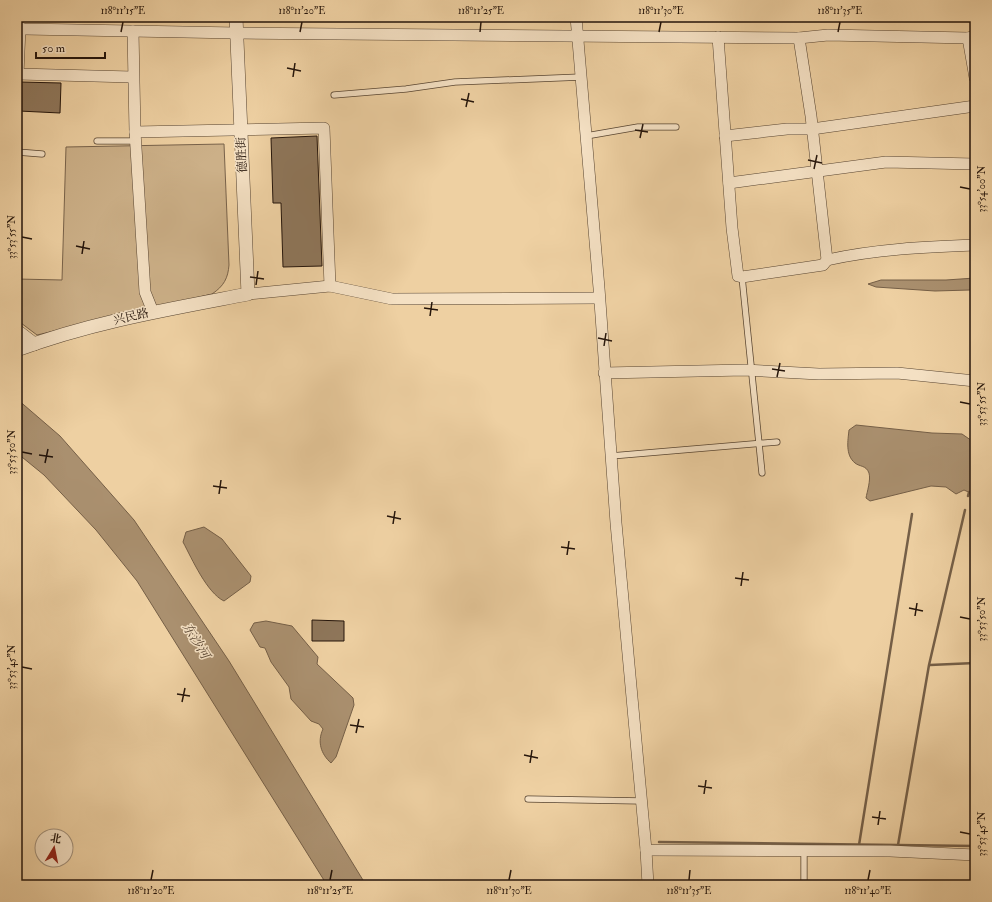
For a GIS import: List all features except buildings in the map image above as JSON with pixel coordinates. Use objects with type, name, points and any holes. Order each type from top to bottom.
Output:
[{"type":"street","name":"德胜街","points":[[236,17],[248,294]]},
{"type":"street","points":[[576,17],[599,298],[610,456],[642,801],[648,885]]},
{"type":"street","points":[[132,77],[18,74],[18,27],[237,33],[799,38],[828,36],[971,37],[975,78]]},
{"type":"street","points":[[133,31],[132,77],[146,292],[153,312]]},
{"type":"street","points":[[718,37],[732,228],[738,276],[742,277],[823,265],[827,260],[858,254],[910,248],[975,244]]},
{"type":"street","points":[[799,38],[812,129],[827,260]]},
{"type":"street","points":[[725,136],[787,129],[812,129],[975,106]]},
{"type":"street","points":[[135,136],[241,130],[324,128],[330,286]]},
{"type":"street","points":[[729,183],[886,162],[975,164]]},
{"type":"street","points":[[248,294],[330,286],[392,299],[599,298]]},
{"type":"street","name":"兴民路","points":[[17,350],[79,329],[153,312],[248,294]]},
{"type":"street","points":[[17,331],[34,344]]},
{"type":"street","points":[[604,373],[750,370],[818,374],[897,373],[975,380]]},
{"type":"street","points":[[646,850],[890,851],[975,855]]},
{"type":"lane","points":[[334,95],[406,89],[455,82],[581,77]]},
{"type":"lane","points":[[586,136],[638,127],[676,127]]},
{"type":"lane","points":[[97,141],[135,136]]},
{"type":"lane","points":[[17,152],[42,154]]},
{"type":"lane","points":[[742,277],[750,370],[762,473]]},
{"type":"lane","points":[[610,456],[777,442]]},
{"type":"lane","points":[[528,799],[642,801]]},
{"type":"lane","points":[[804,851],[804,885]]},
{"type":"shaded area","points":[[224,144],[229,265],[228,274],[220,288],[212,294],[37,335],[17,320],[17,279],[62,280],[66,147]]},
{"type":"water","points":[[975,278],[975,290],[935,291],[876,287],[868,284],[881,280],[946,280]]},
{"type":"water","name":"东沙河","points":[[17,399],[60,436],[134,520],[229,661],[366,885],[327,885],[137,581],[96,530],[44,475],[17,453]]},
{"type":"water","points":[[856,425],[932,433],[962,434],[975,443],[975,495],[964,490],[956,494],[946,487],[931,486],[870,501],[866,498],[869,482],[868,470],[865,467],[855,463],[848,452],[849,430]]},
{"type":"water","points":[[204,527],[222,539],[251,576],[250,582],[224,601],[212,591],[206,583],[195,566],[183,542],[186,532]]},
{"type":"water","points":[[266,621],[292,626],[318,657],[317,664],[353,698],[354,705],[336,757],[331,763],[322,752],[321,748],[320,739],[323,729],[319,724],[311,721],[291,699],[289,687],[271,662],[265,648],[260,647],[250,630],[254,623]]},
{"type":"waterway","points":[[968,496],[969,492]]},
{"type":"waterway","points":[[898,845],[929,665],[965,510]]},
{"type":"waterway","points":[[859,845],[912,514]]},
{"type":"waterway","points":[[930,665],[975,663]]},
{"type":"waterway","points":[[659,842],[975,846]]}]
